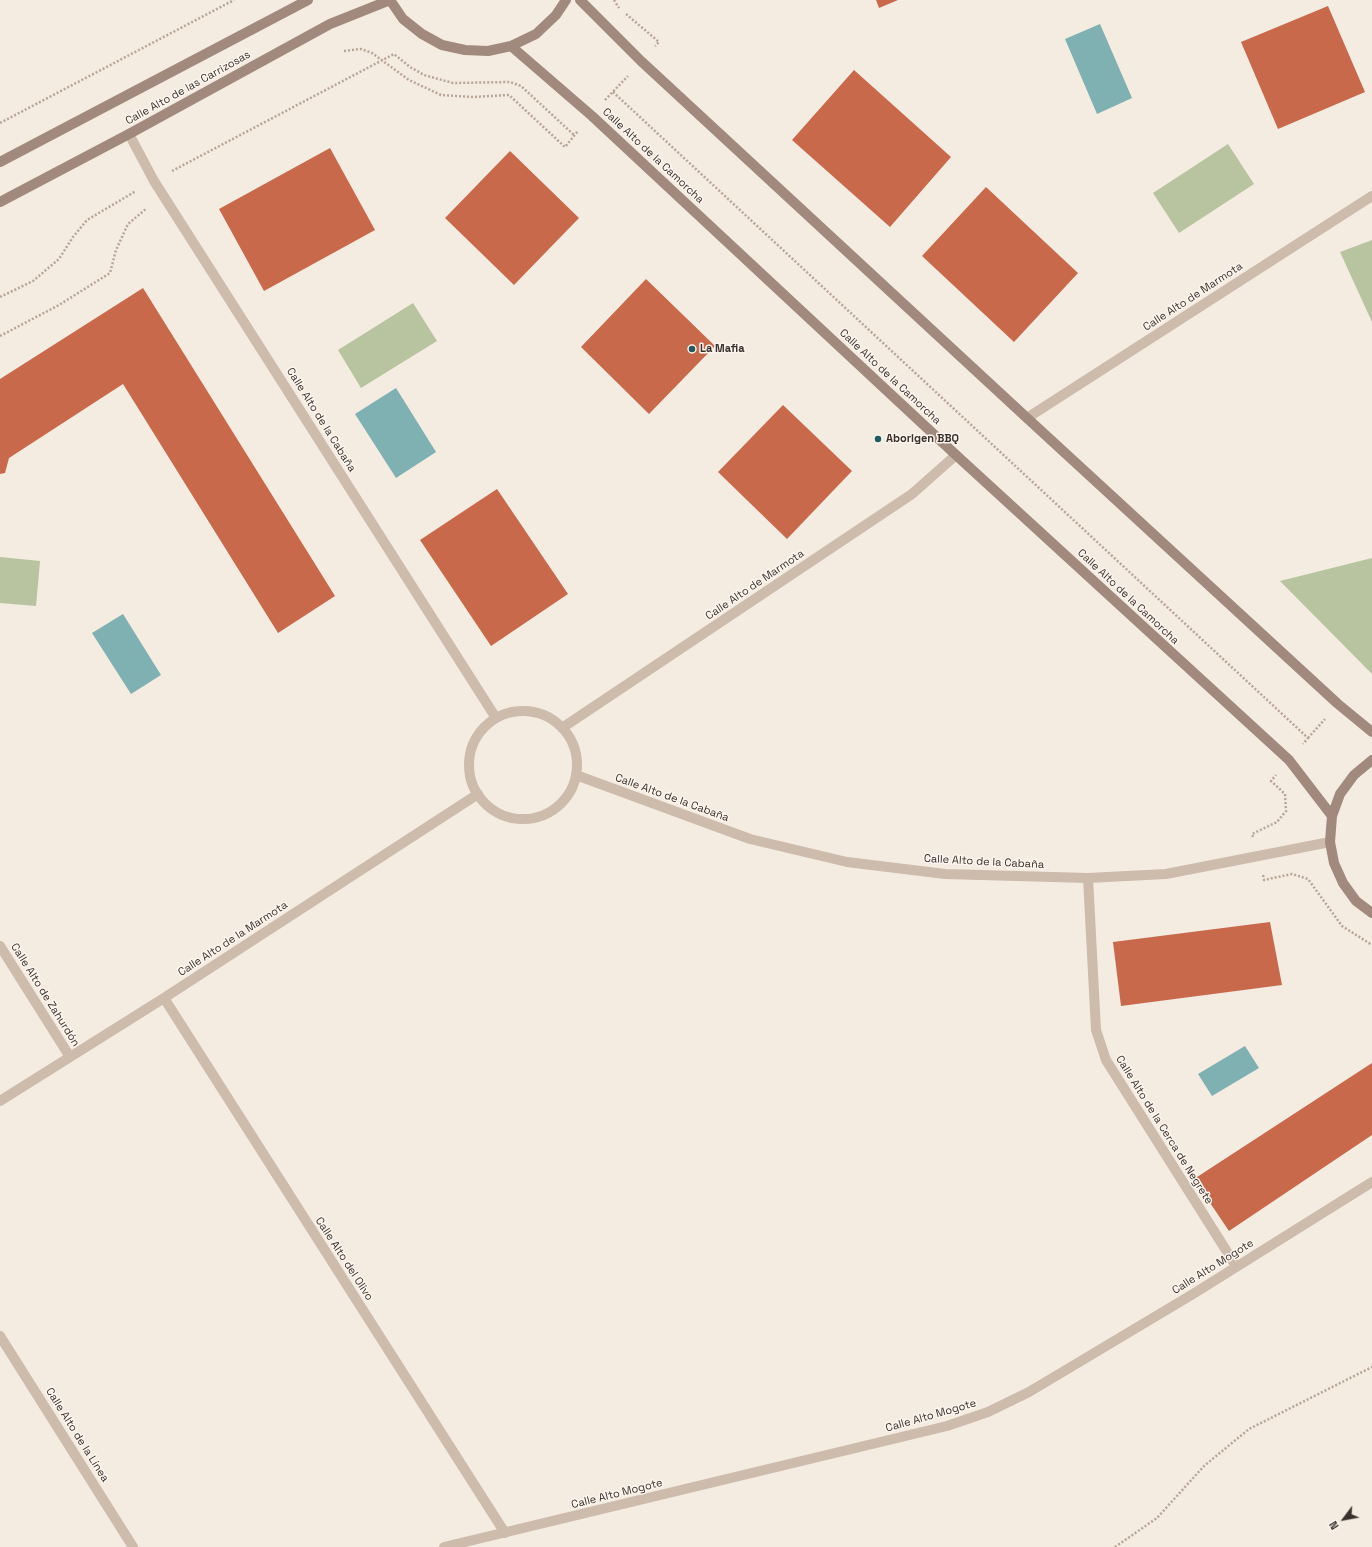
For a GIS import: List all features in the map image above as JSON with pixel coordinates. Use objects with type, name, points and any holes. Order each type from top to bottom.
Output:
[{"type":"street","name":"Calle Alto de las Carrizosas","points":[[0,162],[308,0]]},
{"type":"street","name":"Calle Alto de las Carrizosas","points":[[0,202],[130,134],[330,24],[390,0]]},
{"type":"street","points":[[390,0],[404,19],[422,34],[442,45],[465,50],[480,51],[511,46],[536,34],[556,15],[566,0]]},
{"type":"street","points":[[580,0],[641,61],[1027,418],[1338,704],[1372,732]]},
{"type":"street","name":"Calle Alto de la Camorcha","points":[[511,46],[592,116],[956,455],[1289,760],[1332,816]]},
{"type":"street","name":"Calle Alto de la Cabaña","points":[[130,134],[154,181],[496,718]]},
{"type":"street","name":"Calle Alto de Marmota","points":[[1027,418],[1372,196]]},
{"type":"street","name":"Calle Alto de Marmota","points":[[562,728],[912,494],[956,455]]},
{"type":"street","points":[[524,711],[538,713],[551,719],[562,728],[572,742],[576,758],[576,774],[572,788],[564,800],[554,810],[534,818],[513,818],[499,814],[487,806],[478,794],[471,778],[469,761],[473,744],[482,729],[496,718],[509,712],[524,711]]},
{"type":"street","points":[[1372,760],[1354,775],[1340,794],[1332,816],[1330,842],[1334,863],[1343,883],[1356,901],[1372,913]]},
{"type":"street","name":"Calle Alto de la Cabaña","points":[[576,774],[750,839],[847,862],[945,874],[1088,878],[1166,874],[1330,842]]},
{"type":"street","name":"Calle Alto de la Marmota","points":[[0,1101],[164,998],[478,794]]},
{"type":"street","name":"Calle Alto de la Cerca de Negrete","points":[[1088,878],[1096,1030],[1106,1060],[1236,1266]]},
{"type":"street","name":"Calle Alto de Zahurdón","points":[[0,946],[70,1057]]},
{"type":"street","name":"Calle Alto del Olivo","points":[[164,998],[505,1533]]},
{"type":"street","name":"Calle Alto Mogote","points":[[444,1547],[947,1426],[988,1412],[1029,1392],[1372,1182]]},
{"type":"street","name":"Calle Alto de la Línea","points":[[0,1336],[133,1547]]},
{"type":"path","points":[[0,124],[234,0]]},
{"type":"path","points":[[0,297],[33,281],[59,259],[87,220],[154,181],[382,61],[394,54],[410,67],[424,75],[454,83],[510,82],[521,86],[535,97],[574,135],[565,147],[509,95],[473,97],[441,95],[409,80],[382,61],[372,53],[361,49],[344,51]]},
{"type":"path","points":[[135,192],[139,197]]},
{"type":"path","points":[[0,336],[59,304],[110,273],[116,250],[128,224],[147,208],[143,203]]},
{"type":"path","points":[[1115,1547],[1157,1518],[1204,1466],[1249,1429],[1372,1367]]},
{"type":"green space","points":[[1228,144],[1254,184],[1179,233],[1153,193]]},
{"type":"green space","points":[[1372,240],[1372,322],[1340,252]]},
{"type":"green space","points":[[413,303],[437,341],[361,388],[338,350]]},
{"type":"green space","points":[[0,557],[40,561],[36,606],[0,603]]},
{"type":"green space","points":[[1372,558],[1372,674],[1280,581]]},
{"type":"water","points":[[1100,24],[1132,98],[1097,114],[1065,39]]},
{"type":"water","points":[[396,388],[436,452],[396,478],[355,414]]},
{"type":"water","points":[[123,614],[161,675],[131,694],[92,633]]},
{"type":"water","points":[[1245,1046],[1259,1068],[1212,1096],[1198,1074]]},
{"type":"building","points":[[876,0],[898,0],[879,8]]},
{"type":"building","points":[[1328,6],[1365,92],[1278,129],[1241,42]]},
{"type":"building","points":[[854,70],[951,157],[890,227],[792,140]]},
{"type":"building","points":[[330,148],[375,230],[264,291],[219,209]]},
{"type":"building","points":[[510,151],[579,218],[514,285],[445,218]]},
{"type":"building","points":[[986,187],[1078,273],[1014,342],[922,256]]},
{"type":"building","points":[[646,279],[715,346],[649,414],[581,347]]},
{"type":"building","points":[[143,288],[335,596],[278,633],[123,384],[9,458],[5,473],[0,474],[0,379]]},
{"type":"building","points":[[783,405],[852,471],[787,539],[718,472]]},
{"type":"building","points":[[497,489],[568,594],[491,646],[420,540]]},
{"type":"building","points":[[1270,922],[1282,985],[1121,1006],[1113,942]]},
{"type":"building","points":[[1372,1063],[1372,1135],[1229,1231],[1194,1179]]},
{"type":"place","name":"La Mafia","points":[[692,349]]},
{"type":"place","name":"Aborigen BBQ","points":[[878,439]]}]
